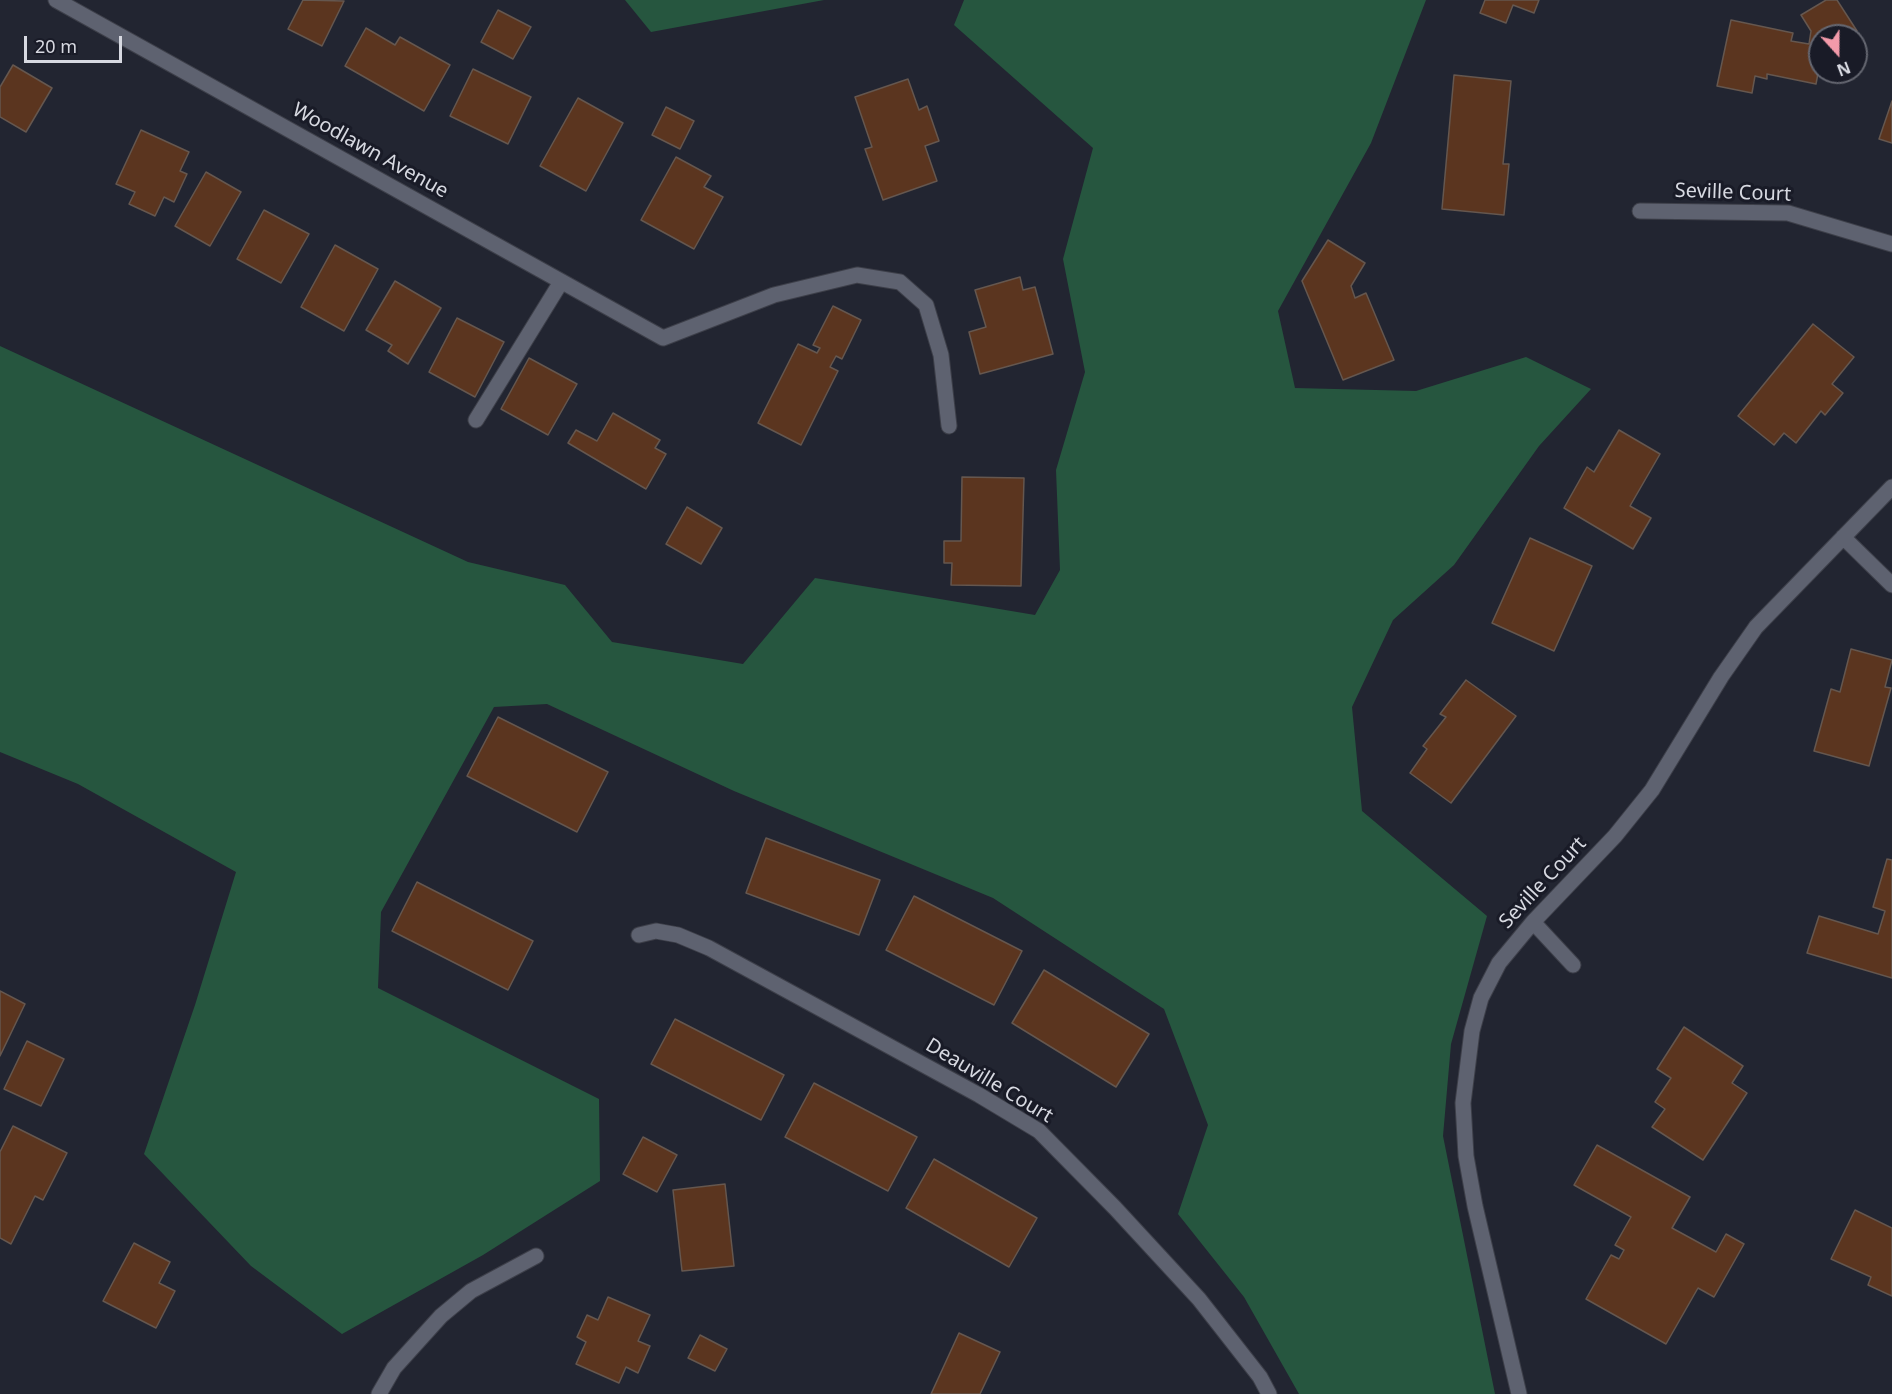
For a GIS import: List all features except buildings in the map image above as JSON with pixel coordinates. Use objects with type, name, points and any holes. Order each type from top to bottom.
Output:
[{"type":"street","name":"Woodlawn Avenue","points":[[56,0],[663,338],[774,295],[847,277],[857,275],[900,282],[926,304],[941,355],[949,426]]},
{"type":"street","name":"Seville Court","points":[[1640,210],[1788,213],[1892,244]]},
{"type":"street","points":[[476,420],[561,282]]},
{"type":"street","name":"Seville Court","points":[[1519,1394],[1475,1206],[1466,1155],[1463,1102],[1472,1031],[1481,998],[1498,963],[1533,922],[1589,866],[1652,790],[1721,677],[1756,627],[1892,487]]},
{"type":"street","points":[[1843,537],[1892,585]]},
{"type":"street","points":[[1533,922],[1574,965]]},
{"type":"street","name":"Deauville Court","points":[[639,935],[656,931],[678,935],[709,948],[979,1095],[1039,1131],[1115,1208],[1199,1299],[1260,1377],[1269,1394]]},
{"type":"street","points":[[379,1394],[394,1368],[441,1316],[471,1291],[536,1256]]},
{"type":"green space","points":[[625,0],[824,0],[651,32]]},
{"type":"green space","points":[[964,0],[1426,0],[1371,143],[1278,311],[1295,388],[1416,391],[1526,357],[1591,389],[1539,446],[1454,565],[1393,620],[1352,707],[1362,811],[1487,916],[1451,1044],[1443,1136],[1495,1394],[1299,1394],[1244,1297],[1178,1214],[1208,1125],[1164,1009],[993,898],[734,791],[547,704],[494,707],[381,912],[378,988],[599,1099],[600,1181],[483,1255],[342,1334],[251,1266],[144,1154],[195,1005],[236,872],[78,784],[0,752],[0,346],[468,562],[565,585],[612,642],[743,664],[815,578],[1035,615],[1060,570],[1056,470],[1085,372],[1063,259],[1093,148],[954,25]]}]
